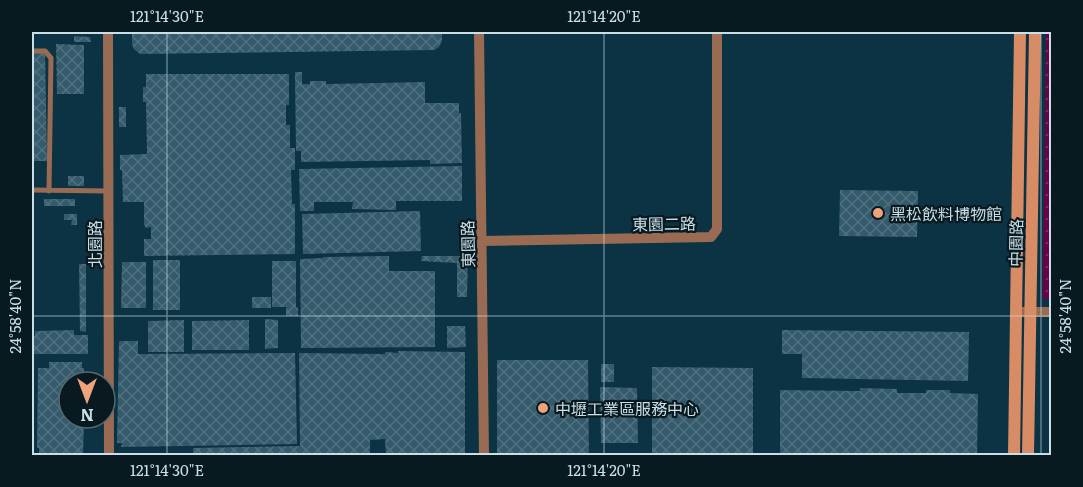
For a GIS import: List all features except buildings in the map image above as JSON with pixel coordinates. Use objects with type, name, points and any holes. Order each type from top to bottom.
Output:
[{"type":"main road","name":"中園路","points":[[1014,456],[1020,32]]},
{"type":"main road","name":"中園路","points":[[1028,456],[1035,32]]},
{"type":"street","name":"北園路","points":[[108,32],[109,456]]},
{"type":"street","name":"東園路","points":[[479,32],[484,456]]},
{"type":"street","name":"東園二路","points":[[482,241],[711,237],[717,229],[717,32]]},
{"type":"street","points":[[1016,312],[1052,312]]},
{"type":"lane","points":[[32,51],[45,51],[51,58],[50,191]]},
{"type":"lane","points":[[32,190],[108,191]]},
{"type":"shaded area","points":[[1046,32],[1052,32],[1051,299],[1043,299]]},
{"type":"place","name":"黑松飲料博物館","points":[[878,213]]},
{"type":"place","name":"中壢工業區服務中心","points":[[543,408]]}]
